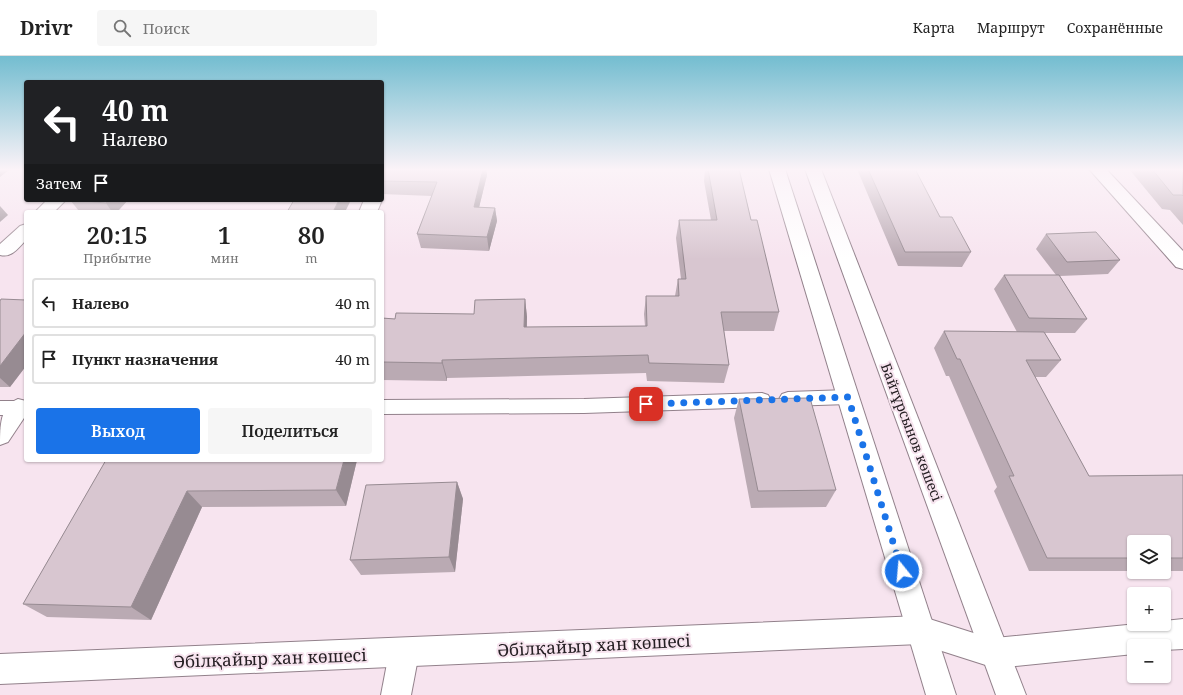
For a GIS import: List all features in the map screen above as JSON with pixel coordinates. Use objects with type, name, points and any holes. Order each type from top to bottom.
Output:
[{"type":"main road","points":[[786,199],[941,695]]},
{"type":"main road","name":"Байтұрсынов көшесі","points":[[824,199],[1011,695]]},
{"type":"main road","points":[[1124,199],[1183,263]]},
{"type":"main road","points":[[46,210],[55,202]]},
{"type":"main road","points":[[5,250],[24,232]]},
{"type":"main road","points":[[0,435],[15,408]]},
{"type":"main road","name":"Әбілқайыр хан көшесі","points":[[0,669],[920,630],[995,653],[1183,634]]},
{"type":"main road","points":[[396,695],[404,653]]},
{"type":"lane","points":[[384,407],[584,406],[848,397]]},
{"type":"building","points":[[431,199],[476,199],[474,207],[495,208],[487,237],[417,234]]},
{"type":"building","points":[[713,199],[746,199],[751,220],[757,220],[779,312],[721,312],[729,365],[649,363],[648,355],[442,360],[442,363],[384,362],[384,318],[395,319],[396,313],[474,314],[475,300],[525,299],[524,327],[647,326],[646,296],[679,296],[678,279],[686,279],[679,220],[717,220]]},
{"type":"building","points":[[881,199],[931,199],[940,217],[952,217],[971,252],[905,252]]},
{"type":"building","points":[[293,202],[338,202],[334,210],[288,210]]},
{"type":"building","points":[[1096,232],[1120,260],[1067,262],[1046,234]]},
{"type":"building","points":[[1004,275],[1059,275],[1087,319],[1029,318]]},
{"type":"building","points":[[1,299],[24,300],[24,335],[0,366]]},
{"type":"building","points":[[944,331],[1044,332],[1061,360],[1026,360],[1089,476],[1183,475],[1183,558],[1171,558],[1171,535],[1127,535],[1127,558],[1047,558],[1009,476],[1014,476],[960,359],[957,359]]},
{"type":"building","points":[[810,398],[836,490],[758,491],[739,399]]},
{"type":"building","points":[[105,462],[343,462],[336,490],[187,491],[131,607],[23,604]]},
{"type":"building","points":[[457,482],[449,557],[350,560],[366,485]]},
{"type":"route","points":[[646,404],[848,397],[902,571]]}]
